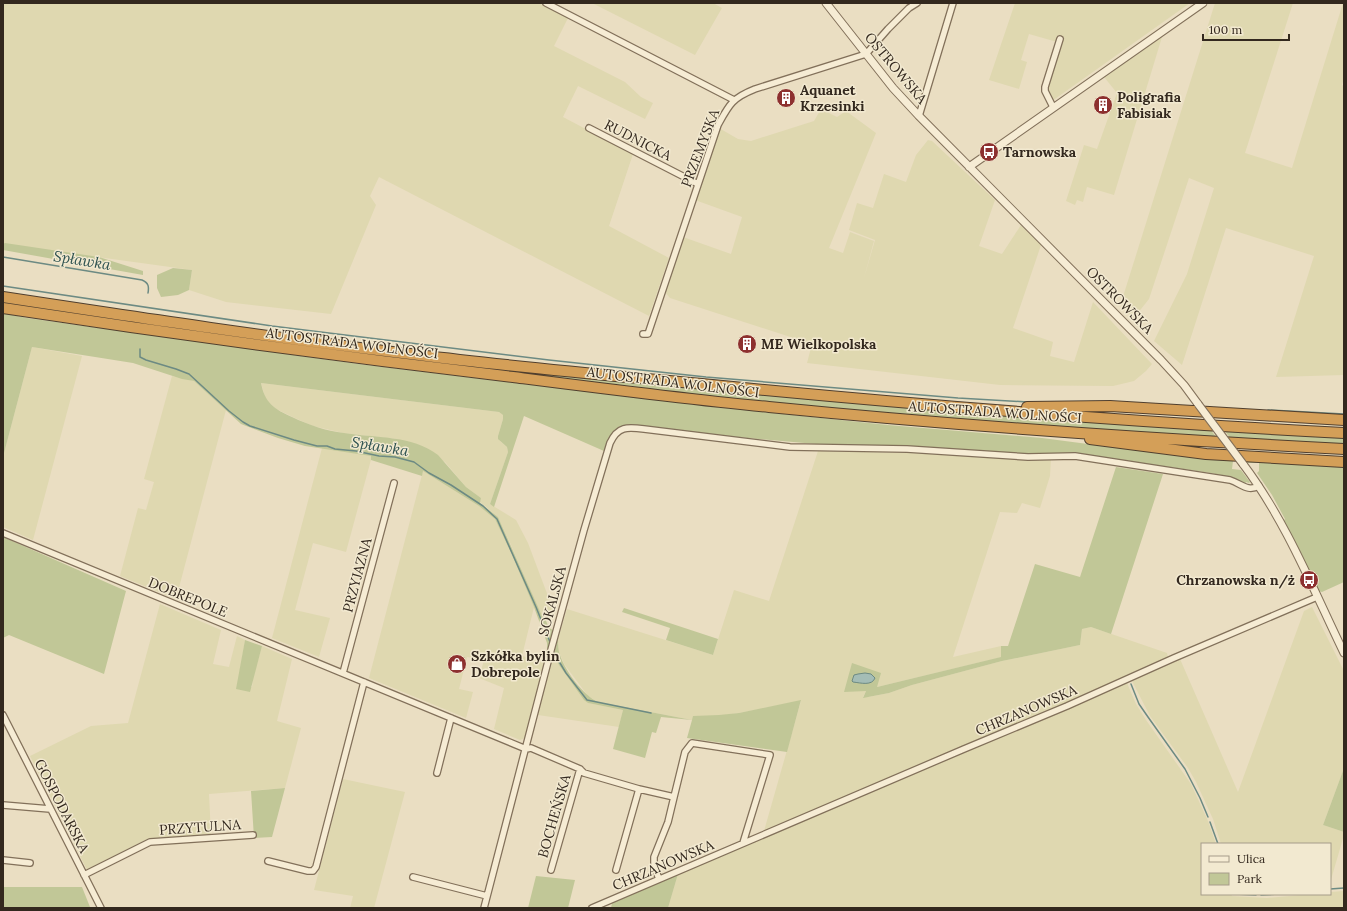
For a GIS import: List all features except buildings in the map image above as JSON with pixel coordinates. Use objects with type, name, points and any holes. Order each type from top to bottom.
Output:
[{"type":"highway","name":"AUTOSTRADA WOLNOŚCI","points":[[3,297],[233,331],[418,355],[697,384],[959,408],[1344,433]]},
{"type":"highway","name":"AUTOSTRADA WOLNOŚCI","points":[[3,308],[309,352],[774,408],[1043,430],[1344,449]]},
{"type":"highway","points":[[959,408],[1103,406],[1344,420]]},
{"type":"highway","points":[[1043,430],[1070,436],[1182,451],[1344,462]]},
{"type":"street","points":[[546,3],[734,100]]},
{"type":"street","name":"OSTROWSKA","points":[[826,3],[893,88],[1170,370],[1198,404],[1260,486],[1278,517],[1344,653]]},
{"type":"street","points":[[866,54],[909,8],[917,3]]},
{"type":"street","points":[[919,116],[953,3]]},
{"type":"street","points":[[969,167],[1203,3]]},
{"type":"street","points":[[1053,107],[1045,91],[1045,87],[1060,40]]},
{"type":"street","name":"PRZEMYSKA","points":[[643,334],[648,334],[718,125],[730,104],[743,94],[755,89],[866,54]]},
{"type":"street","name":"RUDNICKA","points":[[589,128],[698,184]]},
{"type":"street","name":"SOKALSKA","points":[[484,908],[563,607],[608,450],[613,436],[623,428],[629,427],[790,447],[907,449],[1028,457],[1075,456],[1230,480],[1253,489],[1260,486]]},
{"type":"street","name":"PRZYJAZNA","points":[[343,673],[394,483]]},
{"type":"street","name":"DOBREPOLE","points":[[3,533],[526,749]]},
{"type":"street","name":"CHRZANOWSKA","points":[[592,908],[1067,706],[1317,597]]},
{"type":"street","points":[[268,861],[308,871],[313,871],[316,867],[364,682]]},
{"type":"street","name":"GOSPODARSKA","points":[[3,715],[101,908]]},
{"type":"street","points":[[436,772],[451,718]]},
{"type":"street","points":[[659,879],[654,866],[654,857],[668,822],[685,752],[692,743],[770,755],[743,843]]},
{"type":"street","name":"BOCHEŃSKA","points":[[526,749],[531,748],[584,772],[640,789],[674,797]]},
{"type":"street","name":"BOCHEŃSKA","points":[[551,870],[580,769]]},
{"type":"street","points":[[616,870],[640,789]]},
{"type":"street","points":[[3,805],[50,809]]},
{"type":"street","name":"PRZYTULNA","points":[[84,875],[150,842],[253,835]]},
{"type":"street","points":[[3,860],[30,863]]},
{"type":"street","points":[[413,877],[487,896]]},
{"type":"shaded area","points":[[3,3],[539,3],[568,18],[554,46],[625,82],[641,97],[653,103],[645,119],[578,86],[563,117],[633,154],[609,226],[669,258],[649,316],[379,177],[370,196],[376,205],[331,314],[226,302],[189,290],[192,270],[3,244]]},
{"type":"shaded area","points":[[592,3],[713,3],[722,8],[695,55]]},
{"type":"shaded area","points":[[1015,3],[1190,3],[1052,101],[1048,91],[1048,83],[1063,39],[1059,37],[1057,42],[1029,34],[1021,60],[1027,62],[1019,89],[989,80]]},
{"type":"shaded area","points":[[1215,3],[1293,3],[1245,153],[1292,168],[1344,3],[1344,78],[1342,85],[1344,86],[1344,375],[1276,377],[1314,256],[1226,228],[1182,365],[1154,341],[1187,274],[1214,188],[1189,178],[1149,299],[1133,319],[1121,303]]},
{"type":"shaded area","points":[[1161,36],[1162,37],[1114,195],[1087,187],[1083,202],[1077,200],[1075,205],[1066,201],[1084,145],[1097,149],[1117,93],[1104,77]]},
{"type":"shaded area","points":[[821,109],[837,117],[846,111],[876,133],[829,248],[843,253],[850,232],[874,241],[864,278],[875,240],[849,230],[857,203],[873,208],[884,174],[906,182],[916,155],[928,140],[932,141],[995,200],[979,246],[1002,254],[1021,225],[1041,245],[1013,328],[1053,342],[1050,356],[1074,362],[1093,302],[1152,364],[1134,381],[1113,386],[1000,385],[807,363],[812,344],[670,298],[665,292],[683,237],[731,254],[742,217],[695,200],[719,128],[738,139],[751,141],[814,121]]},
{"type":"shaded area","points":[[32,347],[82,356],[33,540],[3,527],[3,457]]},
{"type":"shaded area","points":[[172,376],[194,381],[226,410],[176,599],[120,576],[138,508],[146,510],[154,482],[144,479]]},
{"type":"shaded area","points":[[261,383],[499,412],[503,415],[498,436],[500,441],[507,447],[508,452],[490,504],[516,520],[528,543],[554,612],[542,617],[498,517],[480,502],[481,498],[466,487],[445,462],[397,439],[343,433],[313,426],[276,409],[265,397]]},
{"type":"shaded area","points":[[322,448],[372,456],[346,552],[313,543],[295,610],[330,618],[319,657],[272,638]]},
{"type":"shaded area","points":[[818,451],[953,454],[1028,460],[1051,458],[1050,476],[1040,508],[1022,503],[1017,513],[1000,512],[953,657],[1001,646],[1002,657],[877,687],[866,691],[863,697],[889,693],[912,685],[1002,661],[1080,645],[1082,629],[1091,627],[1167,653],[1168,658],[1068,704],[764,831],[801,701],[692,720],[598,702],[588,696],[564,664],[558,649],[558,639],[567,609],[713,655],[734,590],[769,601]]},
{"type":"shaded area","points":[[423,471],[479,506],[495,519],[534,607],[522,656],[545,662],[525,738],[520,740],[494,729],[504,688],[479,678],[484,660],[467,657],[459,689],[473,692],[466,718],[369,678]]},
{"type":"shaded area","points":[[160,604],[221,630],[213,664],[229,667],[237,636],[245,640],[237,689],[252,687],[262,646],[292,659],[277,721],[301,728],[285,788],[209,794],[211,835],[148,839],[87,870],[30,756],[91,726],[128,723]]},
{"type":"shaded area","points":[[1312,607],[1344,671],[1344,768],[1323,825],[1344,832],[1331,880],[1331,843],[1221,843],[1213,819],[1196,782],[1188,768],[1150,716],[1132,681],[1180,659],[1238,792],[1304,611]]},
{"type":"shaded area","points":[[553,654],[559,665],[588,703],[623,710],[619,727],[538,715]]},
{"type":"shaded area","points":[[1127,683],[1136,704],[1146,720],[1191,784],[1208,821],[1216,843],[1201,843],[1201,895],[1232,895],[1267,898],[1301,895],[1331,895],[1331,892],[1344,891],[1344,908],[668,908],[678,874]]},
{"type":"shaded area","points":[[343,779],[405,792],[374,908],[350,908],[353,896],[314,890]]},
{"type":"green space","points":[[5,243],[99,257],[143,271],[143,275],[3,250],[3,244]]},
{"type":"green space","points":[[173,268],[192,270],[189,290],[178,295],[161,297],[157,288],[157,275]]},
{"type":"green space","points":[[3,301],[238,335],[1210,429],[1217,438],[965,421],[725,399],[311,348],[3,304]]},
{"type":"green space","points":[[3,313],[27,318],[359,364],[699,405],[888,425],[1042,438],[1187,457],[1233,461],[1232,469],[1241,470],[1250,482],[1246,482],[1245,484],[1234,478],[1211,473],[1069,453],[1019,453],[943,448],[816,444],[681,432],[627,425],[620,427],[613,432],[604,451],[524,416],[494,507],[490,504],[508,452],[507,447],[498,439],[503,419],[503,415],[499,412],[261,383],[265,396],[275,408],[305,423],[337,432],[393,438],[417,444],[438,455],[466,487],[481,498],[480,503],[498,517],[542,616],[544,616],[549,628],[553,630],[554,633],[548,649],[534,607],[495,519],[479,506],[423,471],[422,476],[371,460],[371,456],[305,446],[278,438],[241,424],[194,381],[182,379],[133,363],[32,347],[3,457]]},
{"type":"green space","points":[[1224,430],[1344,436],[1344,445],[1231,439]]},
{"type":"green space","points":[[1246,460],[1344,465],[1344,582],[1322,592],[1318,591],[1284,523],[1285,519],[1272,495],[1257,473],[1259,471],[1259,463],[1248,463]]},
{"type":"green space","points":[[1116,467],[1163,474],[1111,634],[1091,627],[1082,629],[1080,645],[1002,661],[912,685],[889,693],[863,698],[866,691],[844,692],[852,663],[881,673],[877,687],[1001,657],[1001,646],[1008,646],[1035,564],[1080,577]]},
{"type":"green space","points":[[3,537],[126,591],[104,674],[9,635],[3,638]]},
{"type":"green space","points":[[624,608],[718,639],[713,655],[666,640],[670,628],[622,612]]},
{"type":"green space","points":[[558,639],[559,653],[562,661],[575,682],[592,699],[598,702],[692,720],[661,717],[656,733],[652,732],[645,758],[613,749],[623,710],[588,703],[584,700],[553,654]]},
{"type":"green space","points":[[245,640],[262,646],[250,692],[236,689]]},
{"type":"green space","points":[[801,700],[787,752],[687,738],[693,716],[739,713]]},
{"type":"green space","points":[[1344,768],[1344,832],[1323,825]]},
{"type":"green space","points":[[285,788],[272,837],[254,838],[251,791]]},
{"type":"green space","points":[[678,874],[668,908],[611,908],[612,903]]},
{"type":"green space","points":[[536,876],[575,880],[568,908],[528,908]]},
{"type":"green space","points":[[3,887],[82,887],[90,907],[3,908]]},
{"type":"water","points":[[865,673],[871,674],[875,678],[874,681],[866,683],[852,681],[854,675]]},
{"type":"waterway","name":"Spławka","points":[[3,257],[142,280],[148,285],[148,293]]},
{"type":"waterway","points":[[3,286],[272,326],[549,360],[706,377],[958,398],[1028,402]]},
{"type":"waterway","name":"Spławka","points":[[140,349],[140,357],[189,374],[229,411],[250,426],[317,446],[327,446],[335,449],[395,457],[414,462],[429,473],[451,485],[483,506],[497,519],[550,642]]},
{"type":"waterway","points":[[1268,410],[1344,414]]},
{"type":"waterway","name":"Spławka","points":[[554,653],[566,673],[587,700],[651,713]]},
{"type":"waterway","points":[[1131,684],[1139,704],[1185,769],[1208,817]]},
{"type":"waterway","points":[[1210,822],[1218,843]]},
{"type":"waterway","points":[[1331,889],[1344,888]]},
{"type":"place","name":"Aquanet Krzesinki","points":[[786,98]]},
{"type":"place","name":"Poligrafia Fabisiak","points":[[1103,105]]},
{"type":"place","name":"Tarnowska","points":[[989,152]]},
{"type":"place","name":"ME Wielkopolska","points":[[747,344]]},
{"type":"place","name":"Chrzanowska n/ż","points":[[1309,580]]},
{"type":"place","name":"Szkółka bylin Dobrepole","points":[[457,664]]}]
